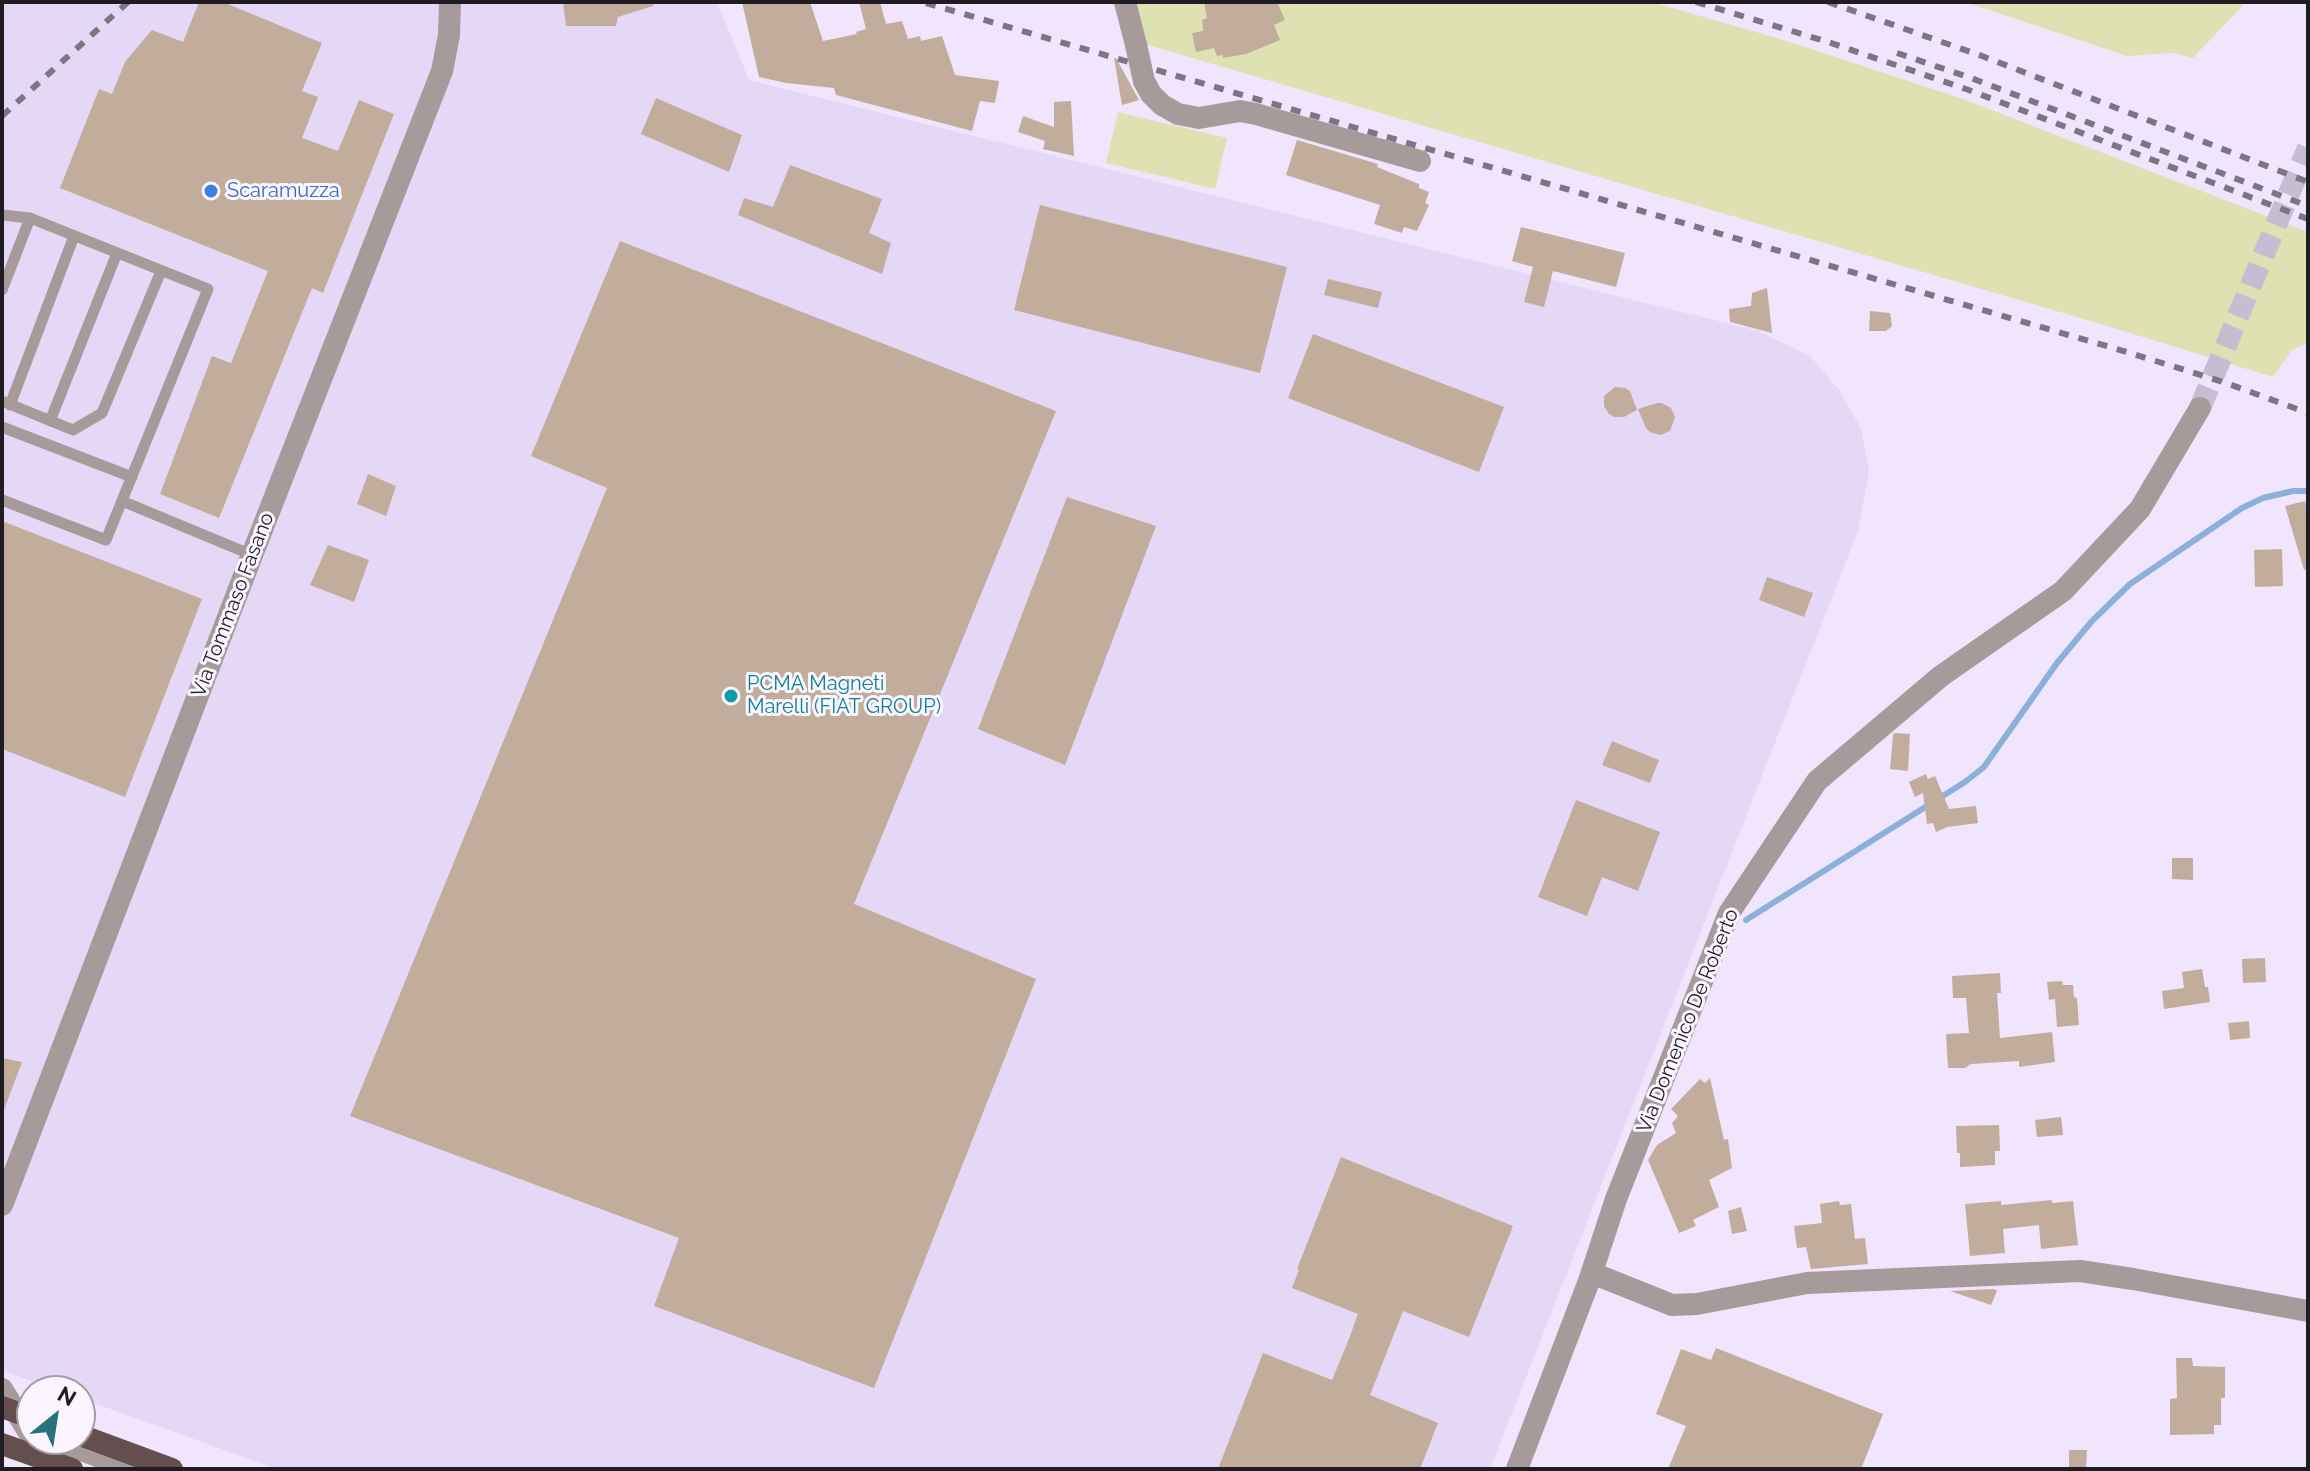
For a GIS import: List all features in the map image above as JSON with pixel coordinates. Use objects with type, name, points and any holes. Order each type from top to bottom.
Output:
[{"type":"highway","points":[[96,1441],[172,1469]]},
{"type":"highway","points":[[2,1444],[72,1469]]},
{"type":"street","name":"Via Tommaso Fasano","points":[[2,1205],[442,71],[449,35],[450,2]]},
{"type":"street","points":[[1125,2],[1144,81],[1162,105],[1178,114],[1199,118],[1240,111],[1256,114],[1420,161]]},
{"type":"street","name":"Via Domenico De Roberto","points":[[1517,1469],[1592,1273],[1616,1199],[1729,913],[1817,781],[1941,676],[2063,591],[2140,509],[2200,408]]},
{"type":"street","points":[[1592,1273],[1672,1305],[1697,1304],[1807,1283],[2080,1271],[2308,1311]]},
{"type":"street","points":[[2,1389],[16,1407]]},
{"type":"street","points":[[95,1455],[133,1469]]},
{"type":"lane","points":[[2,215],[30,218],[208,289],[106,540],[2,500]]},
{"type":"lane","points":[[2,290],[30,218]]},
{"type":"lane","points":[[74,236],[6,403],[50,421],[73,430],[102,413],[161,271]]},
{"type":"lane","points":[[50,421],[117,253]]},
{"type":"lane","points":[[2,427],[132,477]]},
{"type":"lane","points":[[122,501],[252,555]]},
{"type":"shaded area","points":[[2,2],[717,2],[749,80],[1758,331],[1810,356],[1840,391],[1861,429],[1869,470],[1858,531],[1490,1469],[277,1469],[96,1404],[96,1375],[16,1375],[2,1370]]},
{"type":"green space","points":[[1131,2],[1652,2],[1787,41],[1963,99],[2308,232],[2308,342],[2291,351],[2273,377],[1141,43]]},
{"type":"green space","points":[[1965,2],[2246,2],[2193,58],[2173,53],[2127,56]]},
{"type":"green space","points":[[1118,112],[1227,138],[1215,189],[1106,163]]},
{"type":"building","points":[[199,2],[223,2],[322,43],[302,91],[318,97],[302,138],[338,151],[359,100],[394,114],[323,293],[312,288],[219,518],[160,494],[212,356],[231,363],[268,271],[60,188],[99,89],[112,94],[125,62],[152,30],[183,42]]},
{"type":"building","points":[[563,2],[653,2],[653,6],[618,17],[616,26],[566,26]]},
{"type":"building","points":[[742,2],[810,2],[823,41],[866,29],[859,2],[880,2],[886,24],[902,21],[908,39],[920,36],[921,41],[942,36],[955,75],[999,81],[995,103],[980,101],[972,131],[836,95],[834,88],[759,77]]},
{"type":"building","points":[[1204,2],[1277,2],[1285,20],[1274,25],[1280,40],[1246,54],[1223,58],[1223,55],[1217,56],[1214,48],[1196,52],[1192,33],[1203,31],[1202,20],[1207,18]]},
{"type":"building","points":[[1116,58],[1139,100],[1122,105]]},
{"type":"building","points":[[656,98],[742,135],[729,172],[641,134]]},
{"type":"building","points":[[1071,101],[1074,156],[1043,149],[1045,141],[1018,132],[1023,116],[1054,127],[1054,102]]},
{"type":"building","points":[[1297,140],[1378,164],[1377,167],[1419,184],[1419,188],[1429,192],[1425,203],[1429,205],[1417,231],[1404,227],[1402,233],[1374,224],[1380,205],[1286,175]]},
{"type":"building","points":[[790,165],[882,199],[869,233],[891,243],[882,274],[738,215],[744,198],[773,207]]},
{"type":"building","points":[[1040,205],[1287,267],[1260,373],[1014,310]]},
{"type":"building","points":[[1521,227],[1625,253],[1616,287],[1553,271],[1544,307],[1524,302],[1533,267],[1512,261]]},
{"type":"building","name":"PCMA Magneti Marelli (FIAT GROUP)","points":[[620,241],[1056,411],[854,904],[1036,979],[874,1388],[654,1306],[679,1238],[350,1116],[607,488],[531,456]]},
{"type":"building","points":[[1328,279],[1382,292],[1378,308],[1324,295]]},
{"type":"building","points":[[1767,288],[1772,333],[1730,322],[1729,309],[1751,306],[1752,293]]},
{"type":"building","points":[[1870,311],[1890,313],[1892,326],[1886,331],[1869,331]]},
{"type":"building","points":[[1313,334],[1504,407],[1479,472],[1288,398]]},
{"type":"building","points":[[1615,387],[1630,391],[1637,410],[1624,417],[1609,414],[1604,406],[1604,396]]},
{"type":"building","points":[[1657,403],[1671,408],[1675,417],[1670,431],[1660,435],[1646,428],[1638,409]]},
{"type":"building","points":[[368,474],[396,486],[386,516],[357,504]]},
{"type":"building","points":[[1067,497],[1156,526],[1065,765],[978,729]]},
{"type":"building","points":[[2305,501],[2308,569],[2304,570],[2285,506]]},
{"type":"building","points":[[2,521],[202,599],[125,797],[2,749]]},
{"type":"building","points":[[328,545],[369,560],[354,602],[310,585]]},
{"type":"building","points":[[2282,549],[2283,586],[2255,587],[2254,550]]},
{"type":"building","points":[[1767,577],[1813,593],[1804,617],[1759,600]]},
{"type":"building","points":[[1895,733],[1910,734],[1908,771],[1890,769]]},
{"type":"building","points":[[1612,741],[1659,760],[1650,783],[1602,765]]},
{"type":"building","points":[[1926,774],[1928,779],[1935,776],[1949,809],[1976,806],[1978,823],[1947,827],[1936,832],[1933,823],[1927,824],[1923,793],[1915,797],[1909,782]]},
{"type":"building","points":[[1576,800],[1660,832],[1638,891],[1602,877],[1587,916],[1538,897]]},
{"type":"building","points":[[2172,858],[2193,858],[2193,880],[2172,879]]},
{"type":"building","points":[[2265,958],[2266,982],[2243,983],[2242,959]]},
{"type":"building","points":[[2202,969],[2210,1002],[2164,1009],[2162,991],[2184,988],[2182,972]]},
{"type":"building","points":[[2000,973],[2001,993],[1997,993],[2000,1038],[2052,1032],[2055,1062],[2019,1067],[2019,1061],[1948,1068],[1946,1034],[1969,1033],[1966,998],[1953,998],[1952,976]]},
{"type":"building","points":[[2062,981],[2063,985],[2073,985],[2079,1025],[2057,1027],[2055,999],[2049,1000],[2047,982]]},
{"type":"building","points":[[2249,1021],[2250,1038],[2230,1040],[2228,1023]]},
{"type":"building","points":[[2,1058],[22,1062],[4,1110],[2,1110]]},
{"type":"building","points":[[1710,1078],[1724,1140],[1728,1139],[1732,1168],[1709,1180],[1719,1207],[1693,1220],[1696,1226],[1679,1233],[1648,1160],[1657,1145],[1676,1133],[1672,1123],[1678,1116],[1671,1109],[1700,1079],[1705,1083]]},
{"type":"building","points":[[2061,1117],[2063,1135],[2037,1137],[2035,1120]]},
{"type":"building","points":[[1999,1125],[2000,1151],[1995,1151],[1995,1165],[1960,1167],[1956,1126]]},
{"type":"building","points":[[1341,1157],[1513,1226],[1469,1337],[1403,1311],[1370,1395],[1438,1423],[1420,1469],[1218,1469],[1263,1353],[1332,1380],[1349,1339],[1358,1314],[1292,1288]]},
{"type":"building","points":[[2052,1200],[2052,1203],[2073,1201],[2078,1245],[2041,1249],[2039,1225],[2003,1229],[2005,1253],[1970,1256],[1965,1204],[2001,1201],[2001,1205]]},
{"type":"building","points":[[1839,1201],[1840,1205],[1851,1204],[1855,1239],[1865,1238],[1868,1264],[1811,1269],[1806,1247],[1797,1248],[1794,1226],[1822,1223],[1820,1204]]},
{"type":"building","points":[[1741,1207],[1747,1231],[1732,1234],[1728,1211]]},
{"type":"building","points":[[1950,1291],[1997,1291],[1991,1305]]},
{"type":"building","points":[[1716,1348],[1883,1414],[1861,1469],[1668,1469],[1686,1426],[1656,1414],[1681,1349],[1711,1360]]},
{"type":"building","points":[[2176,1358],[2192,1358],[2193,1366],[2225,1367],[2221,1425],[2214,1425],[2214,1434],[2170,1435],[2170,1399],[2177,1398]]},
{"type":"building","points":[[2069,1450],[2087,1450],[2086,1469],[2069,1469]]},
{"type":"waterway","points":[[1746,920],[1984,767],[2057,663],[2092,621],[2130,584],[2242,508],[2263,498],[2308,491]]},
{"type":"tunnel","points":[[2200,408],[2308,148]]},
{"type":"railway","points":[[2,116],[128,2]]},
{"type":"railway","points":[[1696,2],[1828,42],[1966,89],[2308,219]]},
{"type":"railway","points":[[1828,2],[1982,56],[2308,182]]},
{"type":"railway","points":[[926,3],[2127,352],[2308,413]]},
{"type":"railway","points":[[1897,53],[2308,206]]},
{"type":"place","name":"Scaramuzza","points":[[211,191]]},
{"type":"place","name":"PCMA Magneti Marelli (FIAT GROUP)","points":[[731,696]]}]
